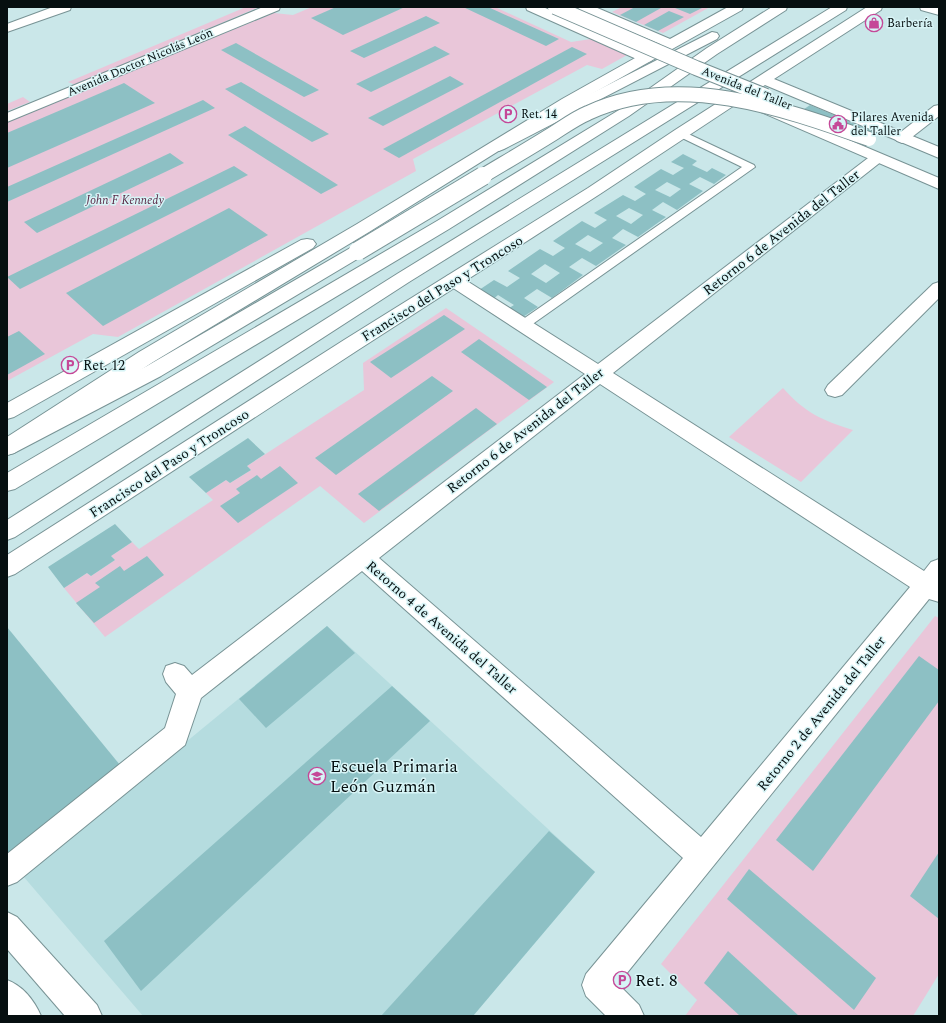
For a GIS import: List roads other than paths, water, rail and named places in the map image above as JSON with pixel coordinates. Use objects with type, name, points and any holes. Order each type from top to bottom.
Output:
[{"type":"main road","points":[[7,28],[65,7]]},
{"type":"main road","name":"Avenida Doctor Nicolás León","points":[[7,118],[274,7]]},
{"type":"main road","points":[[532,7],[646,58]]},
{"type":"main road","name":"Avenida del Taller","points":[[555,7],[696,68],[870,138],[939,168]]},
{"type":"main road","points":[[584,7],[671,44]]},
{"type":"main road","points":[[7,447],[146,357],[429,188],[567,102],[737,7]]},
{"type":"main road","points":[[498,146],[608,91],[738,23],[774,7]]},
{"type":"main road","points":[[7,483],[444,226],[624,113],[712,51],[781,7]]},
{"type":"main road","name":"Francisco del Paso y Troncoso","points":[[7,531],[397,282],[841,7]]},
{"type":"main road","name":"Francisco del Paso y Troncoso","points":[[7,567],[594,191],[736,96],[876,7]]},
{"type":"main road","points":[[926,7],[939,11]]},
{"type":"main road","points":[[588,32],[603,36],[616,33],[621,29],[621,26],[610,18]]},
{"type":"main road","points":[[763,79],[939,153]]},
{"type":"main road","points":[[44,87],[59,96]]},
{"type":"main road","points":[[7,447],[154,371],[358,251],[587,113],[607,105],[628,100],[676,96],[704,96],[730,99],[791,113],[870,138]]},
{"type":"main road","name":"Avenida del Taller","points":[[736,96],[939,184]]},
{"type":"main road","points":[[902,138],[939,109]]},
{"type":"main road","name":"Retorno 6 de Avenida del Taller","points":[[7,872],[176,736],[183,683],[362,557],[878,158]]},
{"type":"main road","points":[[7,412],[380,204],[429,188]]},
{"type":"main road","points":[[453,280],[598,373],[935,582]]},
{"type":"main road","points":[[835,390],[939,288]]},
{"type":"main road","name":"Retorno 4 de Avenida del Taller","points":[[362,557],[703,857]]},
{"type":"main road","name":"Retorno 2 de Avenida del Taller","points":[[628,1016],[597,985],[935,582]]},
{"type":"main road","points":[[7,927],[86,1016]]},
{"type":"main road","points":[[7,995],[25,1016]]},
{"type":"lane","points":[[523,325],[750,167],[680,133]]},
{"type":"place","name":"Barbería","points":[[874,23]]},
{"type":"place","name":"Ret. 14","points":[[508,114]]},
{"type":"place","name":"Pilares Avenida del Taller","points":[[838,124]]},
{"type":"place","name":"Ret. 12","points":[[70,365]]},
{"type":"place","name":"Escuela Primaria León Guzmán","points":[[317,776]]},
{"type":"place","name":"Ret. 8","points":[[622,980]]},
{"type":"park label","name":"John F Kennedy","points":[[125,200]]}]
